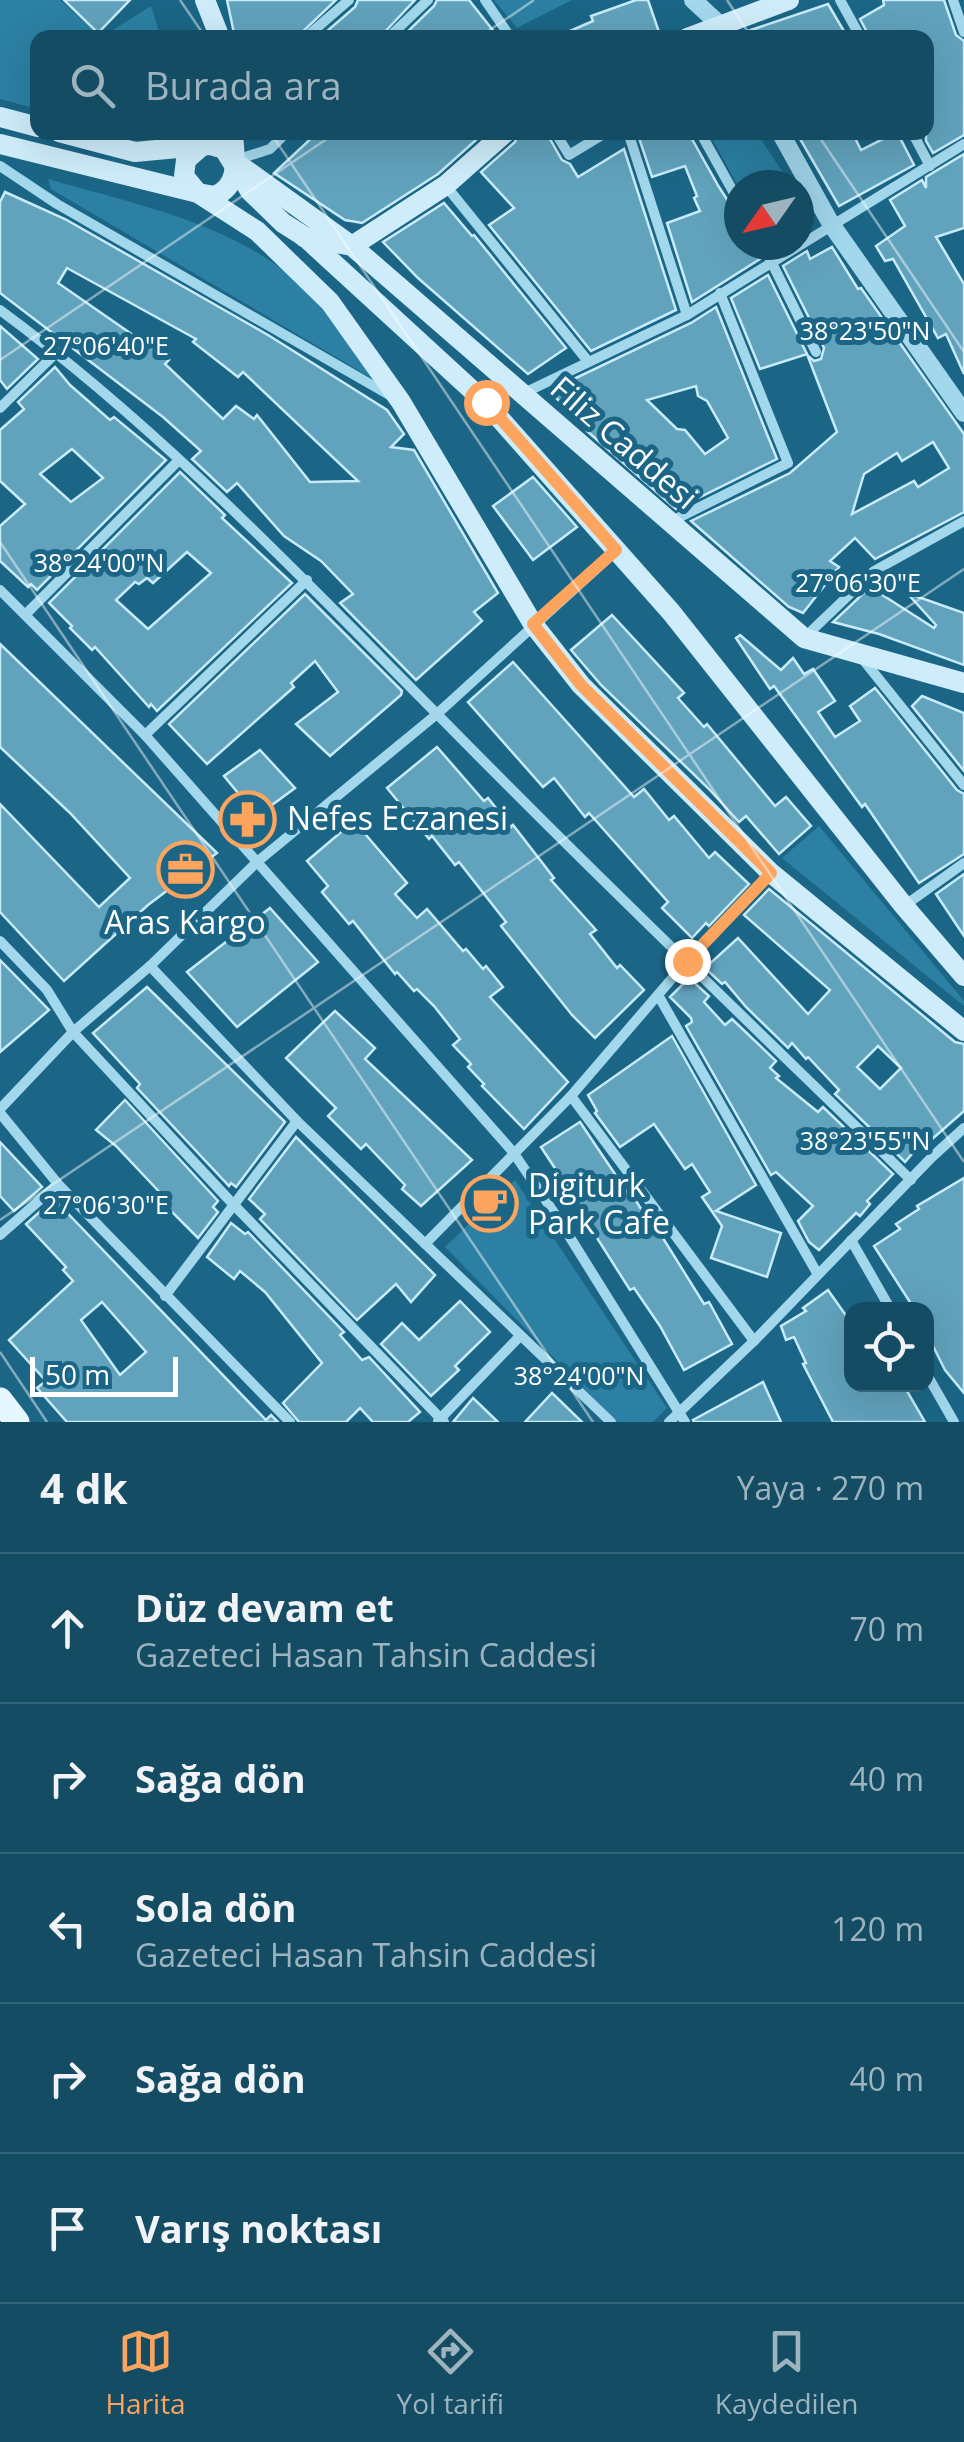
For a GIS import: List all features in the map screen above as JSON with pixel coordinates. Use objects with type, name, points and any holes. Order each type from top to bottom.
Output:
[{"type":"main road","points":[[194,0],[204,30]]},
{"type":"main road","points":[[206,0],[217,30]]},
{"type":"main road","points":[[726,30],[788,0]]},
{"type":"main road","points":[[0,117],[30,125]]},
{"type":"main road","points":[[89,140],[135,152],[156,151],[191,140]]},
{"type":"main road","points":[[198,140],[184,168],[187,183],[257,231],[330,302],[401,402],[533,624],[581,685],[771,873],[964,1031]]},
{"type":"main road","points":[[206,140],[224,149],[250,191],[283,224],[305,237],[486,402],[694,641],[964,976]]},
{"type":"main road","points":[[0,144],[216,196],[234,178],[233,140]]},
{"type":"main road","points":[[257,231],[352,246],[446,185],[497,140]]},
{"type":"main road","name":"Filiz Caddesi","points":[[234,161],[352,246],[804,638],[964,683]]},
{"type":"main road","points":[[0,1400],[17,1422]]},
{"type":"street","points":[[313,30],[349,0]]},
{"type":"street","points":[[396,30],[428,0]]},
{"type":"street","points":[[485,0],[506,30]]},
{"type":"street","points":[[693,0],[723,30]]},
{"type":"street","points":[[840,0],[856,30]]},
{"type":"street","points":[[953,0],[964,32]]},
{"type":"street","points":[[234,161],[270,149],[280,140]]},
{"type":"street","points":[[560,140],[569,154],[593,140]]},
{"type":"street","points":[[631,140],[687,315]]},
{"type":"street","points":[[704,140],[724,175]]},
{"type":"street","points":[[784,140],[831,224],[964,412]]},
{"type":"street","points":[[916,140],[930,166]]},
{"type":"street","points":[[521,394],[687,315],[964,144]]},
{"type":"street","points":[[0,166],[57,204],[401,402]]},
{"type":"street","points":[[446,185],[586,360]]},
{"type":"street","points":[[772,260],[816,352]]},
{"type":"street","points":[[669,522],[788,463],[720,293]]},
{"type":"street","points":[[0,310],[57,352],[307,580],[437,714],[910,1180]]},
{"type":"street","points":[[0,408],[57,352]]},
{"type":"street","points":[[26,614],[179,460]]},
{"type":"street","points":[[804,638],[874,571],[964,520]]},
{"type":"street","points":[[290,1422],[58,1184],[0,1111],[74,1032],[150,966],[258,862],[437,714],[616,550]]},
{"type":"street","points":[[145,736],[307,580]]},
{"type":"street","points":[[0,590],[145,736],[512,1152],[682,1417]]},
{"type":"street","points":[[859,655],[964,785]]},
{"type":"street","points":[[904,906],[964,862]]},
{"type":"street","points":[[425,1244],[571,1096],[687,961],[771,873]]},
{"type":"street","points":[[0,941],[47,990],[74,1032],[441,1421],[520,1336]]},
{"type":"street","points":[[150,966],[296,1121],[611,1422]]},
{"type":"street","points":[[658,995],[817,1273]]},
{"type":"street","points":[[571,1096],[754,1341]]},
{"type":"street","points":[[164,1296],[296,1121]]},
{"type":"street","points":[[670,1422],[682,1417],[817,1273],[964,1128]]},
{"type":"street","points":[[0,1235],[58,1184]]},
{"type":"street","points":[[851,1240],[886,1302]]},
{"type":"street","points":[[934,1387],[954,1422]]},
{"type":"shaded area","points":[[0,0],[60,0],[93,30],[30,30],[30,107],[0,99]]},
{"type":"shaded area","points":[[494,0],[572,0],[517,28]]},
{"type":"shaded area","points":[[151,6],[159,30],[113,30]]},
{"type":"shaded area","points":[[713,140],[762,140],[781,170],[729,170]]},
{"type":"shaded area","points":[[48,179],[198,224],[268,259],[299,282],[327,311],[375,380],[51,189]]},
{"type":"shaded area","points":[[819,826],[964,1001],[964,1006],[782,858]]},
{"type":"shaded area","points":[[515,1180],[667,1408],[653,1422],[617,1422],[445,1247]]},
{"type":"building","points":[[64,0],[130,0],[101,30],[95,30]]},
{"type":"building","points":[[227,0],[336,0],[304,30],[233,30]]},
{"type":"building","points":[[358,0],[415,0],[387,30],[328,30]]},
{"type":"building","points":[[437,0],[469,0],[493,30],[409,30]]},
{"type":"building","points":[[636,0],[648,0],[658,30],[572,30],[593,21],[591,16]]},
{"type":"building","points":[[883,0],[944,0],[956,35],[964,41],[964,135],[933,153],[926,140],[934,140],[934,30],[866,30],[860,19],[884,5]]},
{"type":"building","points":[[828,4],[843,30],[751,30]]},
{"type":"building","points":[[309,140],[476,140],[438,174],[362,223],[345,220],[274,173]]},
{"type":"building","points":[[551,140],[578,177],[624,149],[676,310],[591,351],[489,225],[514,208],[481,172],[515,142]]},
{"type":"building","points":[[640,140],[693,140],[724,195],[724,260],[758,260],[692,302],[667,223],[700,211],[685,166],[652,177]]},
{"type":"building","points":[[801,140],[856,140],[861,150],[881,140],[901,140],[914,165],[839,206]]},
{"type":"building","points":[[964,154],[964,228],[936,237],[964,284],[964,374],[946,334],[938,338],[893,259],[885,261],[876,246],[905,226],[890,200],[922,180],[926,188],[926,177]]},
{"type":"building","points":[[5,192],[65,219],[268,335],[387,410],[404,434],[391,447],[414,450],[498,593],[474,612],[482,621],[416,680],[340,603],[353,594],[321,561],[284,536],[237,483],[227,492],[192,459],[201,451],[163,417],[0,293],[0,202]],"holes":[[[67,268],[196,339],[193,342],[238,377],[243,372],[358,481],[310,482],[257,415],[254,419],[236,406],[223,419],[165,364],[169,360],[58,283]]]},
{"type":"building","points":[[444,203],[566,348],[528,374],[418,278],[383,242]]},
{"type":"building","points":[[832,247],[964,434],[964,512],[875,559],[855,538],[830,561],[839,567],[803,613],[789,607],[691,521],[790,473],[837,432],[807,354],[760,369],[731,298],[768,275],[808,356],[814,361],[821,359],[824,348],[783,266],[793,260],[814,260]],"holes":[[[933,442],[949,468],[918,487],[914,481],[852,514],[864,474],[897,453],[902,461]]]},
{"type":"building","points":[[716,307],[777,459],[676,509],[587,431],[553,395],[555,388],[691,323]],"holes":[[[696,386],[698,396],[707,401],[728,438],[705,454],[685,430],[677,429],[647,400]]]},
{"type":"building","points":[[0,326],[38,359],[7,389],[0,380]]},
{"type":"building","points":[[55,367],[110,420],[114,417],[166,460],[37,590],[31,584],[28,587],[0,561],[0,526],[25,504],[0,481],[0,430],[24,409],[18,402]],"holes":[[[72,449],[103,478],[71,502],[40,474]]]},
{"type":"building","points":[[180,472],[225,515],[222,518],[292,583],[157,711],[49,603]],"holes":[[[187,552],[211,573],[148,629],[116,600],[135,582],[139,584],[147,578],[153,583]]]},
{"type":"building","points":[[533,477],[577,527],[533,560],[493,506]]},
{"type":"building","points":[[870,587],[934,628],[936,625],[907,593],[964,613],[964,665],[833,622]]},
{"type":"building","points":[[305,594],[402,691],[401,695],[330,756],[296,724],[338,692],[315,661],[291,683],[294,687],[207,764],[169,724]]},
{"type":"building","points":[[612,615],[684,693],[678,698],[704,727],[707,724],[775,806],[786,797],[811,826],[779,854],[746,816],[739,822],[571,650]]},
{"type":"building","points":[[740,635],[781,670],[793,658],[804,674],[813,669],[835,701],[818,712],[835,737],[860,721],[850,706],[875,688],[964,794],[964,854],[919,883],[865,804],[862,807],[774,686],[770,689],[736,638]]},
{"type":"building","points":[[0,644],[217,853],[148,905],[64,981],[0,912],[0,804],[99,907],[130,878],[70,813],[0,747]]},
{"type":"building","points":[[513,662],[634,797],[644,789],[669,820],[674,816],[709,858],[715,852],[749,884],[692,938],[662,908],[668,902],[589,813],[585,817],[554,778],[543,787],[468,702]]},
{"type":"building","points":[[922,696],[964,713],[964,771],[912,706]]},
{"type":"building","points":[[437,747],[484,801],[488,798],[513,825],[554,878],[551,880],[596,930],[590,934],[617,968],[620,965],[644,990],[595,1038],[501,926],[506,922],[459,862],[455,865],[432,836],[429,839],[387,788]]},
{"type":"building","points":[[260,750],[295,788],[257,816],[224,776]]},
{"type":"building","points":[[354,821],[407,883],[395,894],[417,918],[427,909],[463,951],[466,949],[483,969],[486,966],[503,987],[490,997],[568,1082],[524,1129],[468,1067],[471,1064],[453,1045],[460,1039],[434,1006],[395,974],[353,921],[349,924],[322,892],[328,886],[307,861]]},
{"type":"building","points":[[964,874],[964,936],[936,894]]},
{"type":"building","points":[[769,889],[955,1042],[964,1044],[964,1111],[930,1141],[926,1138],[905,1162],[835,1094],[839,1090],[808,1057],[792,1043],[788,1048],[725,982],[722,984],[705,968],[738,938],[808,1014],[830,990],[744,915]],"holes":[[[878,1046],[901,1068],[880,1089],[857,1067]]]},
{"type":"building","points":[[270,908],[318,962],[237,1027],[187,972]]},
{"type":"building","points":[[0,960],[49,1010],[0,1052]]},
{"type":"building","points":[[689,978],[709,996],[704,1002],[725,1025],[732,1019],[776,1061],[770,1068],[779,1076],[776,1078],[818,1112],[823,1107],[893,1174],[867,1201],[870,1204],[860,1216],[856,1213],[819,1250],[809,1242],[798,1221],[813,1206],[776,1172],[771,1175],[686,1026],[691,1018],[670,997]]},
{"type":"building","points":[[147,987],[285,1122],[236,1187],[231,1183],[229,1186],[137,1088],[140,1084],[93,1033]]},
{"type":"building","points":[[335,1011],[375,1048],[365,1059],[472,1160],[421,1206],[366,1144],[361,1149],[328,1116],[336,1108],[286,1058]]},
{"type":"building","points":[[672,1036],[756,1185],[716,1211],[781,1233],[767,1277],[711,1258],[722,1226],[702,1197],[710,1192],[692,1164],[685,1169],[654,1124],[620,1147],[595,1113],[588,1095]]},
{"type":"building","points":[[125,1100],[218,1201],[213,1207],[218,1212],[198,1238],[116,1146],[96,1130]]},
{"type":"building","points":[[580,1122],[627,1192],[648,1214],[704,1304],[709,1302],[732,1344],[684,1370],[660,1326],[634,1288],[630,1290],[541,1147]]},
{"type":"building","points":[[296,1137],[435,1275],[411,1302],[396,1284],[357,1320],[260,1219],[265,1214],[249,1199]]},
{"type":"building","points":[[0,1142],[42,1187],[14,1211],[0,1196]]},
{"type":"building","points":[[964,1178],[964,1393],[945,1370],[934,1348],[934,1302],[910,1302],[874,1246],[900,1229],[896,1224],[919,1209],[917,1206]]},
{"type":"building","points":[[54,1199],[266,1420],[271,1415],[278,1422],[67,1422],[37,1388],[46,1381],[9,1340],[73,1281],[63,1270],[66,1267],[26,1224]],"holes":[[[102,1302],[146,1352],[120,1375],[81,1320]]]},
{"type":"building","points":[[231,1223],[245,1234],[248,1232],[344,1332],[340,1335],[362,1360],[369,1357],[420,1412],[408,1422],[373,1422],[360,1408],[346,1422],[299,1422],[283,1403],[322,1363],[265,1292],[240,1271],[234,1279],[207,1257]]},
{"type":"building","points":[[828,1290],[844,1313],[844,1392],[908,1392],[925,1422],[833,1422],[803,1364],[806,1363],[794,1337],[786,1340],[781,1326],[806,1311],[803,1308]]},
{"type":"building","points":[[460,1301],[490,1332],[431,1396],[381,1344],[402,1323],[419,1340]]},
{"type":"building","points":[[763,1382],[781,1422],[694,1422],[693,1420]]},
{"type":"building","points":[[552,1393],[582,1422],[525,1422]]},
{"type":"building","points":[[473,1398],[498,1422],[453,1422]]},
{"type":"place","name":"Nefes Eczanesi","points":[[248,819]]},
{"type":"place","name":"Aras Kargo","points":[[185,869]]},
{"type":"place","name":"Digiturk Park Cafe","points":[[489,1204]]},
{"type":"route","points":[[486,402],[616,550],[533,624],[581,685],[771,873],[687,961]]}]
